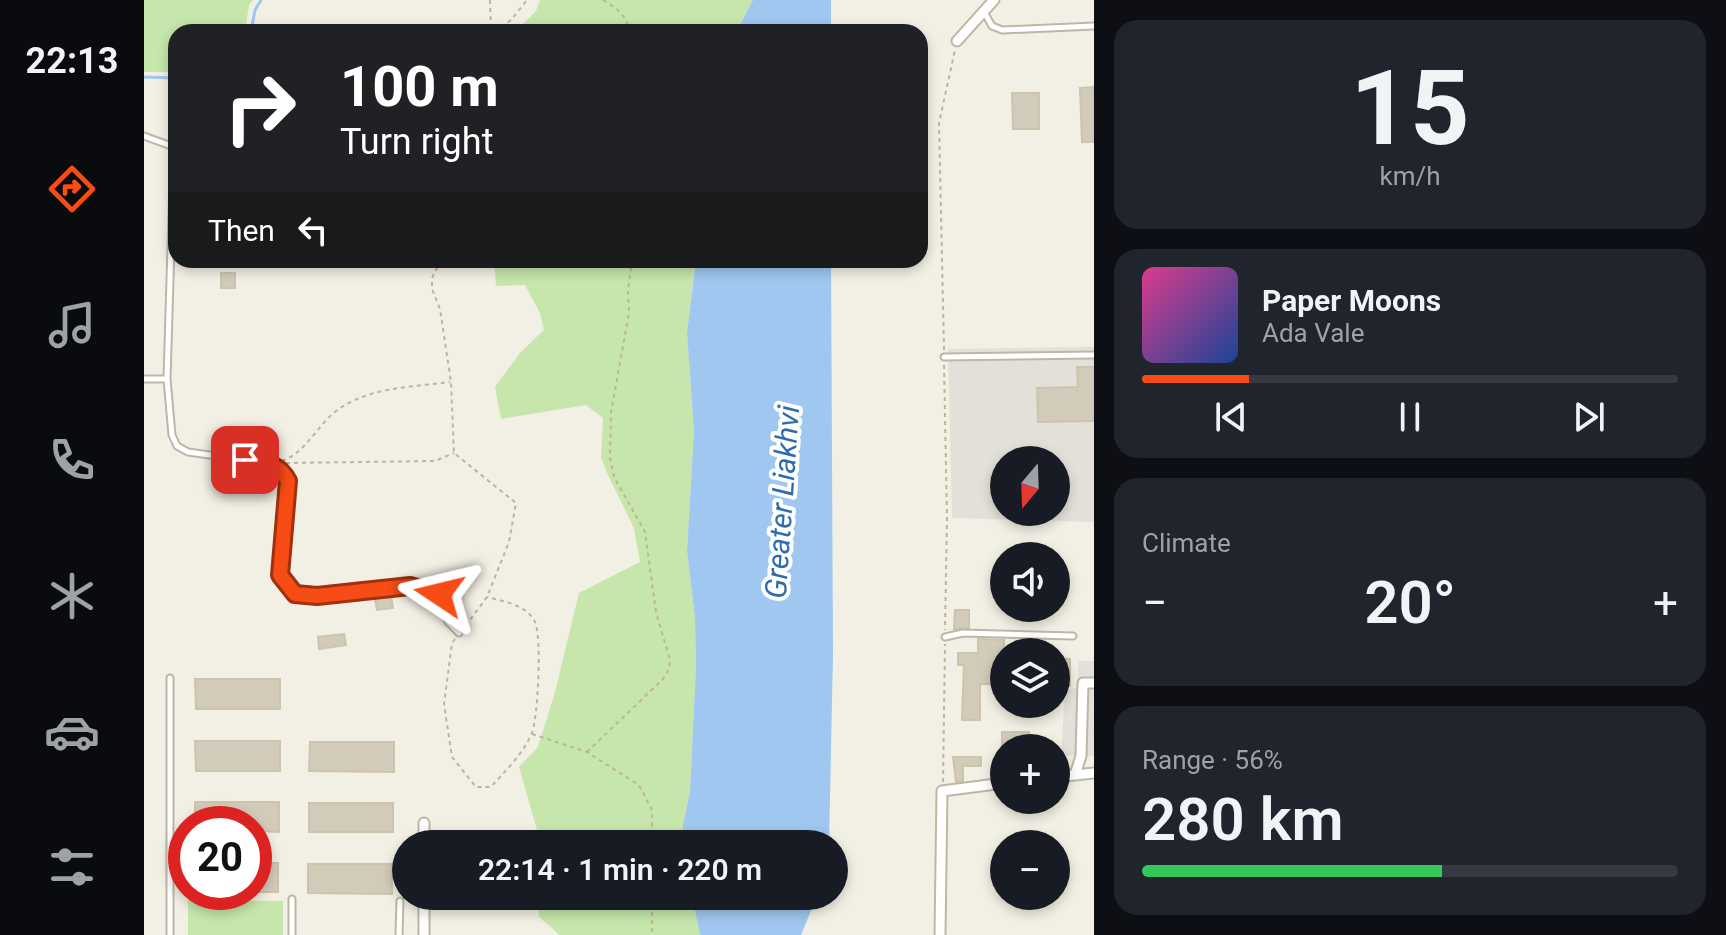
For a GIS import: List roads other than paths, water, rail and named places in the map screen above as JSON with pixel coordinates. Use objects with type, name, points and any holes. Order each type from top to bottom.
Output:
[{"type":"street","points":[[957,41],[994,0]]},
{"type":"street","points":[[1075,775],[1081,756],[1083,683],[1094,683]]},
{"type":"street","points":[[1070,776],[1094,773]]},
{"type":"street","points":[[940,935],[942,791],[990,785]]},
{"type":"street","points":[[424,823],[424,830]]},
{"type":"street","points":[[424,910],[424,935]]},
{"type":"lane","points":[[984,11],[992,26],[1002,30],[1094,26]]},
{"type":"lane","points":[[144,136],[168,145]]},
{"type":"lane","points":[[170,268],[167,379],[172,435],[177,446],[188,452],[273,464],[283,470],[288,481],[280,575],[295,594],[317,596],[410,586],[439,594],[448,622],[459,633]]},
{"type":"lane","points":[[944,357],[1094,355]]},
{"type":"lane","points":[[144,379],[167,379]]},
{"type":"lane","points":[[945,637],[963,633],[1073,636]]},
{"type":"lane","points":[[170,678],[170,935]]},
{"type":"lane","points":[[292,899],[292,935]]},
{"type":"lane","points":[[399,935],[400,910]]},
{"type":"water","points":[[753,0],[831,0],[831,24],[740,24]]},
{"type":"water","name":"Greater Liakhvi","points":[[695,268],[831,268],[833,655],[829,830],[683,830],[690,792],[696,665],[695,618],[687,551],[694,431],[687,333]]},
{"type":"water","points":[[695,910],[811,910],[801,935],[700,935]]},
{"type":"waterway","points":[[252,24],[261,0]]},
{"type":"waterway","points":[[144,77],[168,78]]}]
